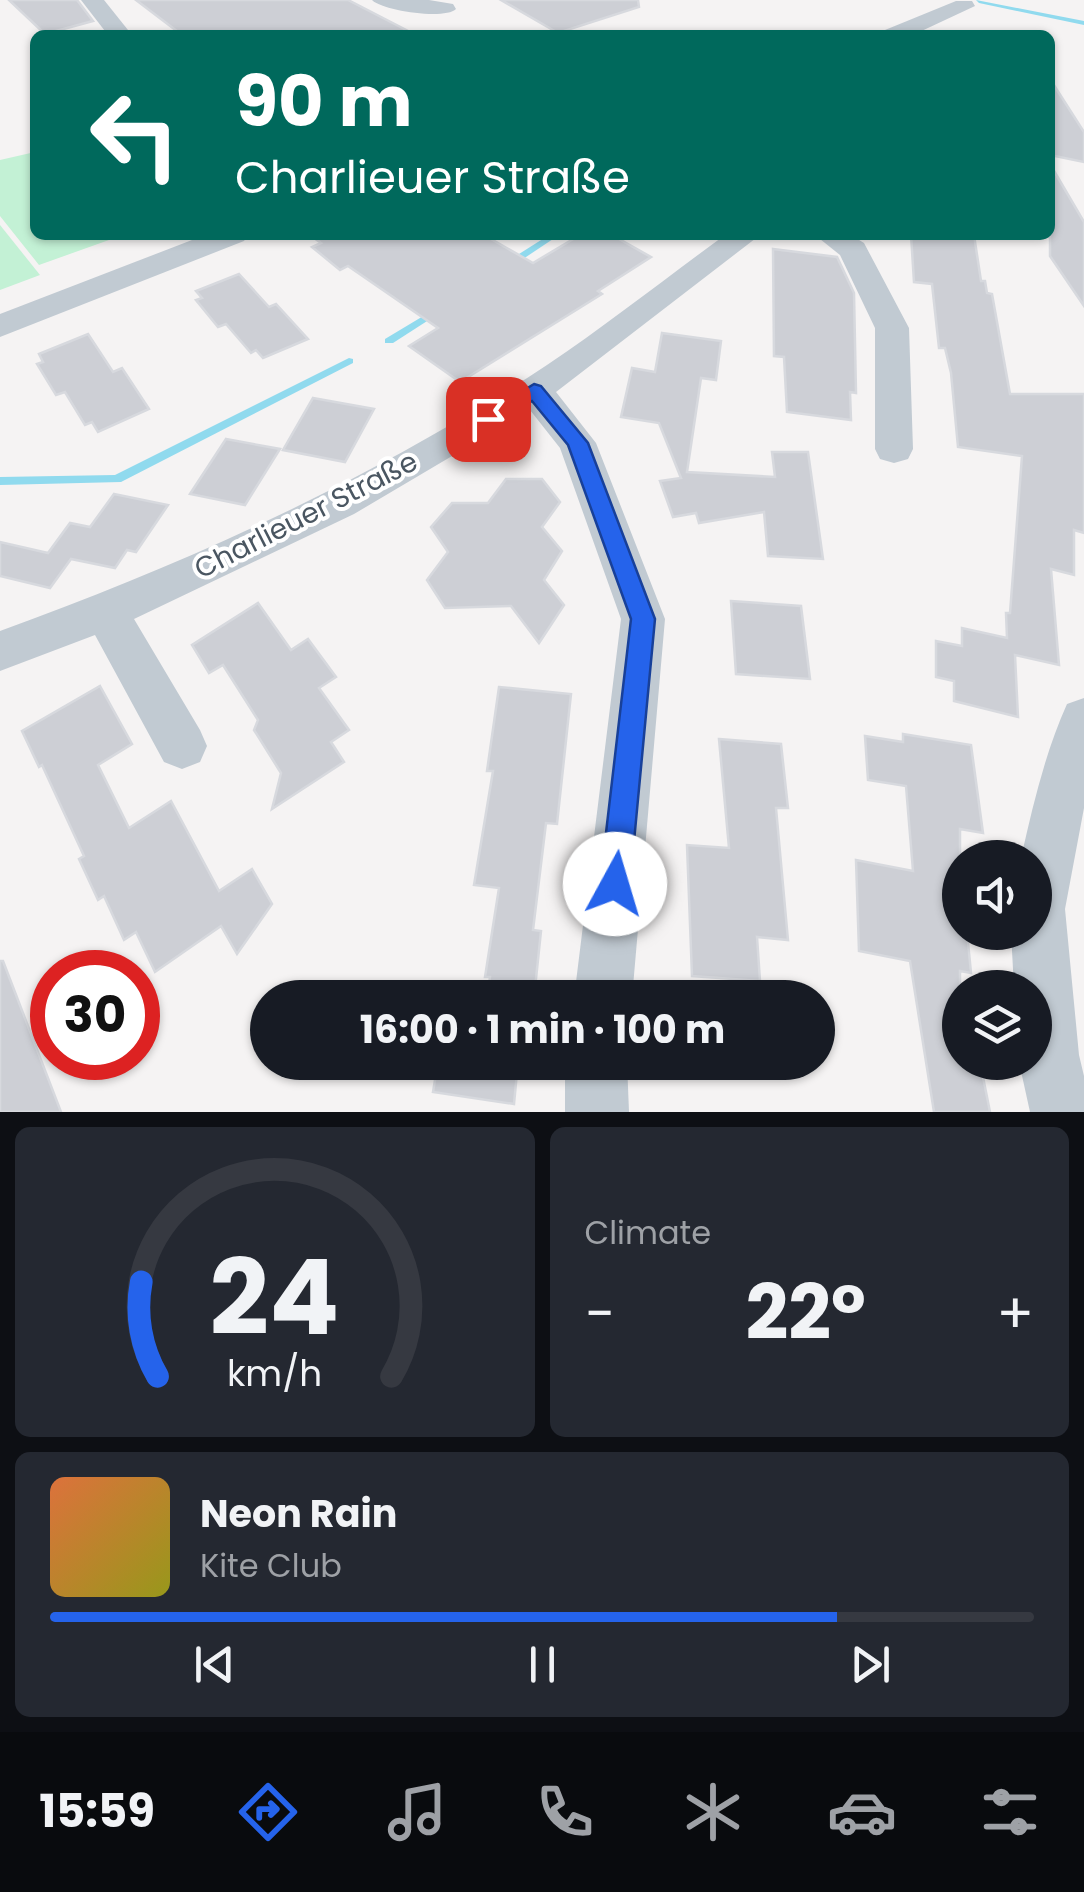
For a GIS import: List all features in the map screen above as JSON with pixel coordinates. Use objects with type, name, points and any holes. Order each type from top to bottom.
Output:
[{"type":"street","points":[[92,0],[116,30]]},
{"type":"street","points":[[383,0],[449,4],[435,30]]},
{"type":"street","points":[[905,30],[964,6]]},
{"type":"street","points":[[0,326],[220,240]]},
{"type":"street","name":"Charlieuer Straße","points":[[0,651],[106,614],[362,491],[534,390],[738,240]]},
{"type":"street","points":[[838,240],[853,250],[892,328],[894,449]]},
{"type":"street","points":[[534,390],[577,443],[643,619],[605,980]]},
{"type":"street","points":[[106,614],[182,746]]},
{"type":"street","points":[[1062,1112],[1048,1055],[1037,909],[1074,790],[1084,720]]},
{"type":"street","points":[[597,1080],[598,1112]]},
{"type":"green space","points":[[30,153],[30,240],[109,240],[39,265],[0,216],[0,160]]},
{"type":"green space","points":[[0,225],[40,275],[0,290]]},
{"type":"building","points":[[9,0],[77,0],[93,21],[60,30],[41,30]]},
{"type":"building","points":[[136,0],[348,0],[406,30],[175,30]]},
{"type":"building","points":[[501,0],[638,0],[639,7],[567,30],[553,30]]},
{"type":"building","points":[[1055,87],[1084,132],[1084,162],[1055,156]]},
{"type":"building","points":[[1055,173],[1084,222],[1084,306],[1050,256],[1050,240],[1055,240]]},
{"type":"building","points":[[317,240],[493,240],[533,263],[572,240],[621,240],[651,257],[598,291],[602,294],[460,382],[409,346],[438,328],[348,266],[340,270],[312,247],[321,243]]},
{"type":"building","points":[[911,240],[975,240],[981,281],[985,281],[987,293],[992,294],[1010,394],[1084,394],[1084,533],[1074,530],[1074,575],[1051,569],[1059,665],[1015,655],[1018,717],[954,701],[954,681],[936,677],[936,641],[962,646],[962,628],[1007,638],[1006,613],[1010,613],[1022,456],[958,447],[951,373],[945,348],[939,348],[932,284],[914,282]]},
{"type":"building","points":[[773,249],[837,257],[854,293],[856,393],[850,392],[851,420],[787,412],[784,357],[774,356]]},
{"type":"building","points":[[239,274],[269,307],[276,304],[308,339],[263,358],[256,350],[251,353],[226,324],[218,327],[196,300],[202,298],[196,291]]},
{"type":"building","points":[[662,333],[721,341],[716,380],[701,378],[687,472],[775,477],[772,452],[808,452],[823,559],[768,556],[764,512],[699,523],[696,513],[673,517],[660,481],[681,478],[659,423],[621,417],[632,368],[655,372]]},
{"type":"building","points":[[88,334],[113,372],[122,368],[149,409],[98,432],[92,422],[85,425],[65,392],[56,395],[37,364],[43,362],[39,354]]},
{"type":"building","points":[[313,398],[374,409],[345,462],[283,450]]},
{"type":"building","points":[[226,439],[280,449],[245,505],[190,494]]},
{"type":"building","points":[[506,479],[542,479],[560,502],[542,527],[562,551],[544,580],[564,605],[539,643],[511,606],[445,608],[427,580],[448,552],[431,527],[452,503],[488,503]]},
{"type":"building","points":[[114,494],[168,505],[136,552],[127,550],[115,568],[71,559],[50,588],[0,576],[0,542],[48,553],[70,523],[90,527]]},
{"type":"building","points":[[731,601],[801,606],[810,679],[736,674]]},
{"type":"building","points":[[258,603],[291,650],[308,639],[336,677],[319,688],[349,730],[331,742],[344,762],[272,809],[281,773],[254,730],[258,720],[223,665],[209,673],[192,645]]},
{"type":"building","points":[[100,686],[132,744],[98,765],[129,828],[171,801],[219,891],[252,869],[272,904],[237,954],[221,926],[160,969],[160,950],[145,950],[136,932],[124,940],[104,896],[98,900],[79,859],[84,856],[22,731]]},
{"type":"building","points":[[499,687],[571,694],[557,824],[546,823],[533,930],[541,931],[536,980],[485,977],[499,888],[474,885],[493,771],[487,771]]},
{"type":"building","points":[[903,734],[971,745],[983,833],[960,829],[960,840],[942,840],[942,950],[969,950],[971,970],[942,970],[942,1080],[984,1080],[990,1112],[934,1112],[910,961],[859,951],[856,860],[913,871],[906,786],[868,780],[865,736],[903,742]]},
{"type":"building","points":[[719,739],[781,744],[788,808],[776,808],[788,940],[757,937],[760,980],[692,976],[687,845],[729,848]]},
{"type":"building","points":[[3,961],[30,1031],[30,1080],[49,1080],[61,1112],[0,1112]]},
{"type":"building","points":[[435,1080],[516,1080],[514,1104],[433,1092]]},
{"type":"waterway","points":[[979,1],[1084,23]]},
{"type":"waterway","points":[[511,263],[547,240]]},
{"type":"waterway","points":[[389,341],[435,312]]},
{"type":"waterway","points":[[0,481],[117,479],[349,361]]},
{"type":"route","points":[[488,419],[534,390],[577,443],[643,619],[615,884]]}]
